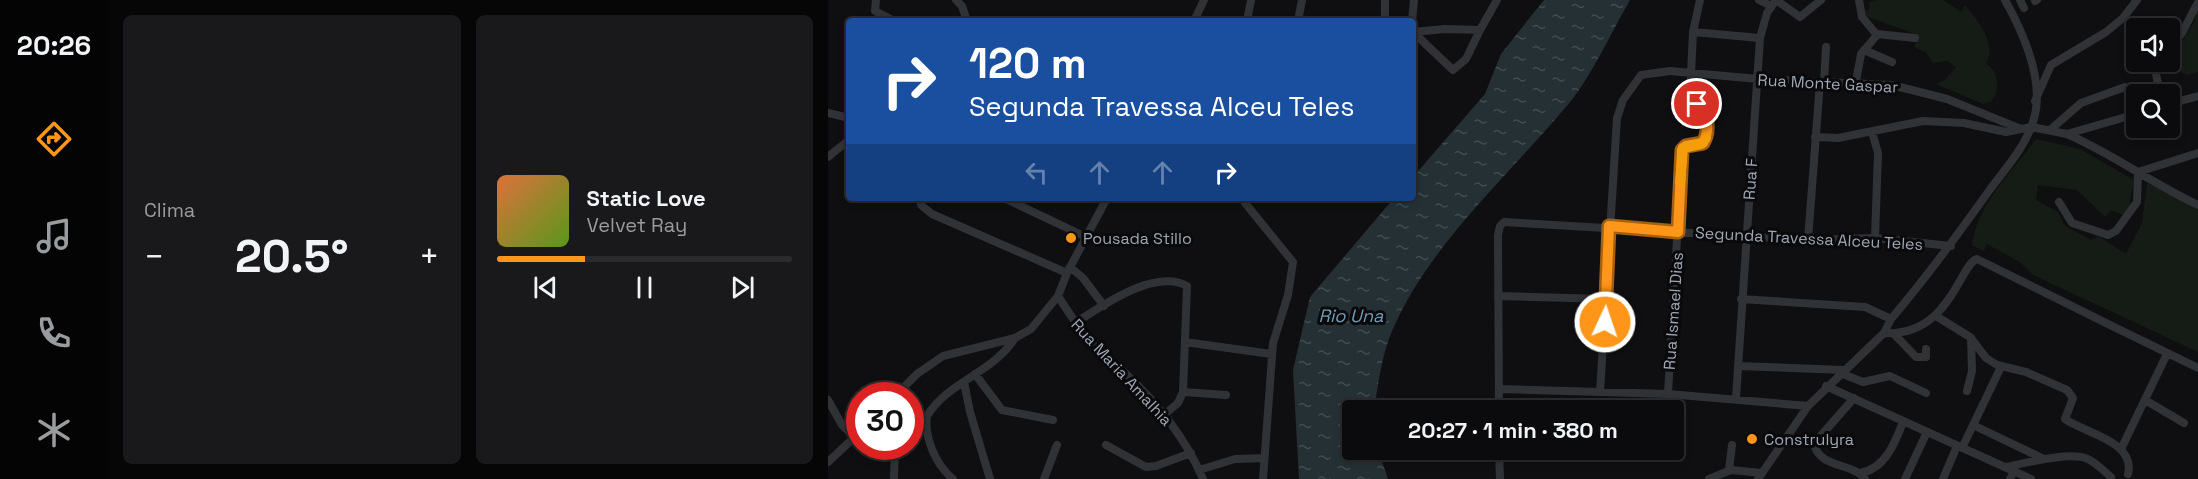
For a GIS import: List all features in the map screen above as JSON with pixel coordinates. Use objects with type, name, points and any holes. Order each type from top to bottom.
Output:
[{"type":"street","points":[[876,0],[875,11],[888,18]]},
{"type":"street","points":[[956,0],[962,6],[966,18]]},
{"type":"street","points":[[1195,18],[1204,0]]},
{"type":"street","points":[[1248,18],[1251,0]]},
{"type":"street","points":[[1299,18],[1302,0]]},
{"type":"street","points":[[1385,0],[1385,18]]},
{"type":"street","points":[[1412,18],[1414,0]]},
{"type":"street","points":[[1416,35],[1453,70],[1466,59],[1497,0]]},
{"type":"street","points":[[1690,72],[1693,32],[1700,0]]},
{"type":"street","points":[[1759,0],[1775,2],[1800,16],[1821,0]]},
{"type":"street","points":[[1859,0],[1862,17],[1877,34],[1915,38]]},
{"type":"street","points":[[1709,479],[1730,470],[1760,476],[1808,406],[1826,386],[1884,333],[1891,319],[1951,246],[2017,153],[2031,127],[2035,82],[2030,55],[2005,0]]},
{"type":"street","points":[[2035,102],[2050,65],[2106,32],[2123,18],[2138,0]]},
{"type":"street","name":"Rua F","points":[[1736,398],[1760,38],[1775,2]]},
{"type":"street","points":[[2180,35],[2198,2]]},
{"type":"street","points":[[1416,32],[1445,29],[1480,30]]},
{"type":"street","points":[[1693,32],[1760,38]]},
{"type":"street","points":[[1856,81],[1860,57],[1877,34]]},
{"type":"street","points":[[1808,240],[1815,137],[1826,47]]},
{"type":"street","points":[[1864,50],[1892,62]]},
{"type":"street","name":"Rua Monte Gaspar","points":[[1609,226],[1617,118],[1623,100],[1635,81],[1645,73],[1690,72],[1758,79],[1856,81],[1892,85],[1935,95],[2021,129]]},
{"type":"street","name":"Rua Ismael Dias","points":[[1668,394],[1682,150],[1686,146],[1703,143],[1707,133],[1703,109],[1691,99],[1690,72]]},
{"type":"street","points":[[2050,130],[2081,103],[2125,87]]},
{"type":"street","points":[[2180,101],[2198,96]]},
{"type":"street","points":[[828,113],[846,117]]},
{"type":"street","points":[[2067,134],[2126,117]]},
{"type":"street","points":[[1815,137],[1831,138],[1872,132],[1923,121],[1964,123],[2006,132],[2031,127],[2050,130],[2067,134],[2107,153],[2159,187],[2198,205]]},
{"type":"street","points":[[1872,132],[1878,153],[1875,238]]},
{"type":"street","points":[[828,158],[846,143]]},
{"type":"street","points":[[2138,172],[2198,153]]},
{"type":"street","points":[[2059,202],[2072,223],[2108,235],[2116,231],[2137,202],[2138,172]]},
{"type":"street","points":[[921,201],[921,206],[932,214],[1069,270],[1083,278],[1104,306]]},
{"type":"street","points":[[1010,201],[1086,237]]},
{"type":"street","points":[[909,382],[943,356],[1015,338],[1031,329],[1058,296],[1105,201]]},
{"type":"street","points":[[1245,203],[1293,261],[1288,295],[1275,331],[1271,354],[1263,479]]},
{"type":"street","name":"Segunda Travessa Alceu Teles","points":[[1498,296],[1498,235],[1500,224],[1507,221],[1808,240],[1875,238],[1951,246]]},
{"type":"street","points":[[1600,392],[1609,226]]},
{"type":"street","points":[[1884,333],[1894,334],[1913,328],[1936,316],[1956,291],[1971,262],[1977,259],[2198,368]]},
{"type":"street","points":[[1075,323],[1126,292],[1150,283],[1183,284],[1188,288],[1183,392],[1178,403],[1165,414]]},
{"type":"street","name":"Rua Maria Amalhia","points":[[1058,296],[1075,323],[1098,350],[1141,388],[1165,414],[1191,453],[1201,475]]},
{"type":"street","points":[[1500,400],[1498,296],[1606,299]]},
{"type":"street","points":[[1742,299],[1865,307],[1891,319]]},
{"type":"street","points":[[1936,316],[1971,338],[1986,358],[2001,367],[2018,369],[2067,390],[2073,398],[2065,419],[2121,449],[2128,462],[2128,474]]},
{"type":"street","points":[[1894,334],[1916,357],[1926,357],[1926,349]]},
{"type":"street","points":[[953,479],[946,473],[934,452],[926,425],[933,408],[964,382],[1005,354],[1015,338]]},
{"type":"street","points":[[1967,391],[1972,371],[1971,338]]},
{"type":"street","points":[[1185,342],[1271,354]]},
{"type":"street","points":[[2121,449],[2167,354]]},
{"type":"street","points":[[1738,366],[1842,371],[1863,382],[1882,376],[1894,377],[1926,393]]},
{"type":"street","points":[[1943,479],[1973,425],[2001,367]]},
{"type":"street","points":[[975,374],[1002,410],[1053,420]]},
{"type":"street","points":[[964,382],[970,412],[990,479]]},
{"type":"street","points":[[1826,386],[2010,472],[2031,479]]},
{"type":"street","points":[[1500,389],[1668,394],[1736,398],[1808,406]]},
{"type":"street","points":[[1183,392],[1226,395]]},
{"type":"street","points":[[1854,399],[1818,439],[1815,447],[1821,457],[1863,476],[1882,462],[1903,422]]},
{"type":"street","points":[[828,400],[842,425],[846,427]]},
{"type":"street","points":[[2145,400],[2184,423]]},
{"type":"street","points":[[1973,425],[2044,459]]},
{"type":"street","points":[[1905,479],[1927,432]]},
{"type":"street","points":[[828,462],[846,445]]},
{"type":"street","points":[[1044,479],[1057,445]]},
{"type":"street","points":[[1106,445],[1146,467],[1156,466],[1191,453]]},
{"type":"street","points":[[1730,470],[1732,445]]},
{"type":"street","points":[[1201,475],[1235,459],[1264,458]]},
{"type":"street","points":[[2010,472],[2044,459],[2087,459],[2111,477]]},
{"type":"street","points":[[894,479],[895,460]]},
{"type":"street","points":[[1499,460],[1500,479]]},
{"type":"shaded area","points":[[1876,0],[1943,0],[1961,12],[1965,5],[1988,40],[1989,56],[1986,63],[1994,71],[1997,81],[1991,102],[1983,104],[1936,84],[1946,79],[1956,67],[1947,61],[1933,63],[1926,52],[1914,47],[1918,35],[1865,16],[1861,8],[1868,11],[1870,7],[1868,3]]},
{"type":"shaded area","points":[[2198,8],[2198,72],[2187,75],[2180,72],[2180,62],[2183,56],[2180,52],[2180,44],[2194,22]]},
{"type":"shaded area","points":[[2036,139],[2080,149],[2134,180],[2130,200],[2131,218],[2111,210],[2105,217],[2077,190],[2038,185],[2036,200],[2058,212],[2064,225],[2091,240],[2098,236],[2126,254],[2142,223],[2147,183],[2198,208],[2198,352],[2033,275],[2021,263],[1987,244],[1984,251],[1972,245],[1975,230],[1988,202]]},
{"type":"water","name":"Rio Una","points":[[1544,0],[1630,0],[1594,66],[1570,102],[1471,213],[1425,271],[1390,336],[1376,400],[1342,400],[1342,460],[1381,460],[1388,479],[1299,479],[1293,370],[1310,297],[1391,201],[1416,201],[1416,174],[1485,94],[1501,54]]},
{"type":"slow traffic","points":[[1680,183],[1683,148],[1701,144],[1706,138]]},
{"type":"place","name":"Pousada Stillo","points":[[1071,238]]},
{"type":"place","name":"Construlyra","points":[[1752,439]]},
{"type":"route","points":[[1605,322],[1609,226],[1678,232],[1682,150],[1686,146],[1701,144],[1706,140],[1705,112],[1697,104]]}]
